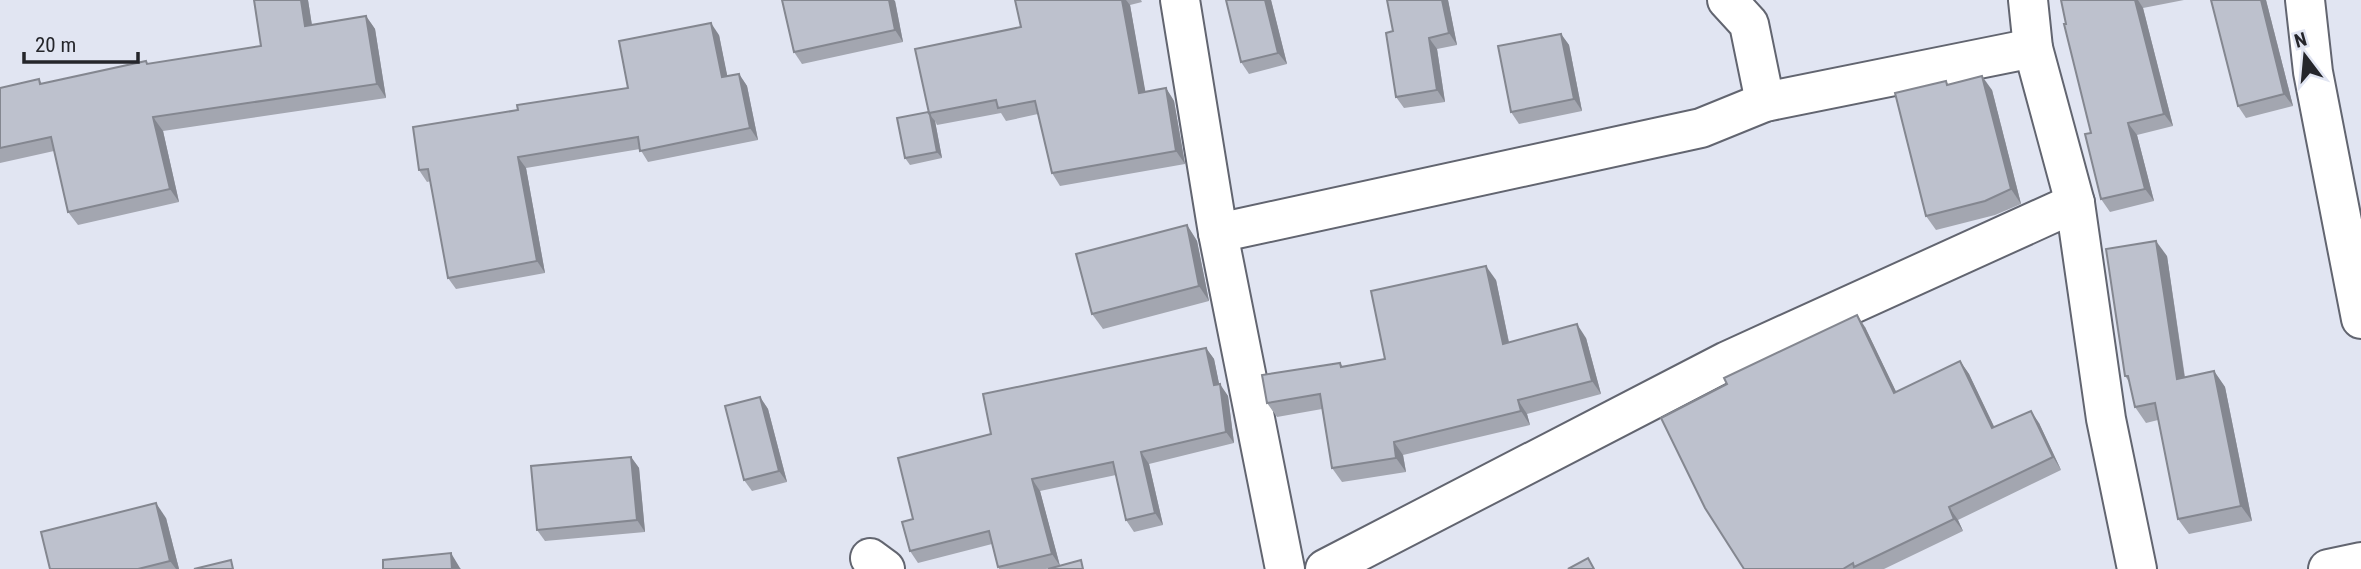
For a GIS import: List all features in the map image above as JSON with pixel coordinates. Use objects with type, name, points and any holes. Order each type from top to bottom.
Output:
[{"type":"street","points":[[1180,0],[1218,233],[1285,569]]},
{"type":"street","points":[[1727,0],[1749,24],[1765,102]]},
{"type":"street","points":[[2028,0],[2033,48],[2075,203],[2106,419],[2137,569]]},
{"type":"street","points":[[2305,0],[2313,72],[2361,319]]},
{"type":"street","points":[[1218,233],[1701,128],[1765,102],[2033,48]]},
{"type":"street","points":[[1325,569],[1727,361],[2075,203]]},
{"type":"street","points":[[2328,569],[2361,562]]},
{"type":"building","points":[[254,0],[301,0],[305,26],[366,16],[377,84],[153,117],[170,189],[68,212],[51,137],[0,148],[0,88],[39,79],[40,84],[146,61],[147,64],[261,46]]},
{"type":"building","points":[[782,0],[889,0],[895,30],[794,52]]},
{"type":"building","points":[[1015,0],[1122,0],[1139,93],[1166,88],[1176,151],[1052,173],[1035,101],[998,108],[996,100],[929,113],[915,49],[1021,27]]},
{"type":"building","points":[[1226,0],[1265,0],[1278,53],[1241,62]]},
{"type":"building","points":[[1387,0],[1442,0],[1449,33],[1429,38],[1437,90],[1396,97],[1386,33],[1393,31]]},
{"type":"building","points":[[2061,0],[2135,0],[2164,114],[2128,123],[2145,189],[2101,199],[2085,134],[2091,133],[2064,24]]},
{"type":"building","points":[[2211,0],[2261,0],[2284,94],[2238,106]]},
{"type":"building","points":[[711,23],[722,77],[739,74],[750,128],[640,151],[638,137],[518,157],[537,261],[448,278],[428,169],[419,170],[413,127],[518,110],[517,105],[628,88],[619,41]]},
{"type":"building","points":[[1561,34],[1574,99],[1511,112],[1498,46]]},
{"type":"building","points":[[1982,76],[2011,189],[1985,201],[1926,216],[1895,93],[1946,81],[1947,85]]},
{"type":"building","points":[[928,112],[937,152],[905,158],[897,118]]},
{"type":"building","points":[[1187,225],[1199,286],[1092,314],[1076,254]]},
{"type":"building","points":[[2156,241],[2177,379],[2214,371],[2241,506],[2178,519],[2155,403],[2135,407],[2128,376],[2125,376],[2106,249]]},
{"type":"building","points":[[1486,266],[1503,344],[1577,324],[1592,381],[1518,400],[1521,411],[1394,442],[1396,458],[1332,468],[1320,394],[1267,403],[1262,375],[1340,363],[1341,367],[1385,359],[1371,291]]},
{"type":"building","points":[[1857,315],[1894,393],[1960,361],[1992,428],[2031,411],[2053,457],[1949,507],[1954,519],[1854,567],[1853,563],[1843,569],[1744,569],[1705,508],[1661,418],[1727,384],[1724,378]]},
{"type":"building","points":[[1206,348],[1214,385],[1220,384],[1226,432],[1141,452],[1155,513],[1126,520],[1113,462],[1032,479],[1052,554],[998,567],[989,531],[910,551],[902,522],[913,519],[898,458],[991,434],[983,394]]},
{"type":"building","points":[[760,397],[779,471],[744,480],[725,406]]},
{"type":"building","points":[[631,457],[637,520],[537,530],[531,466]]},
{"type":"building","points":[[156,503],[170,561],[138,569],[50,569],[41,532]]},
{"type":"building","points":[[451,553],[452,569],[383,569],[383,560]]},
{"type":"building","points":[[1588,558],[1594,569],[1568,569]]},
{"type":"building","points":[[231,560],[233,569],[194,569]]},
{"type":"building","points":[[1081,560],[1083,569],[1048,569]]}]
